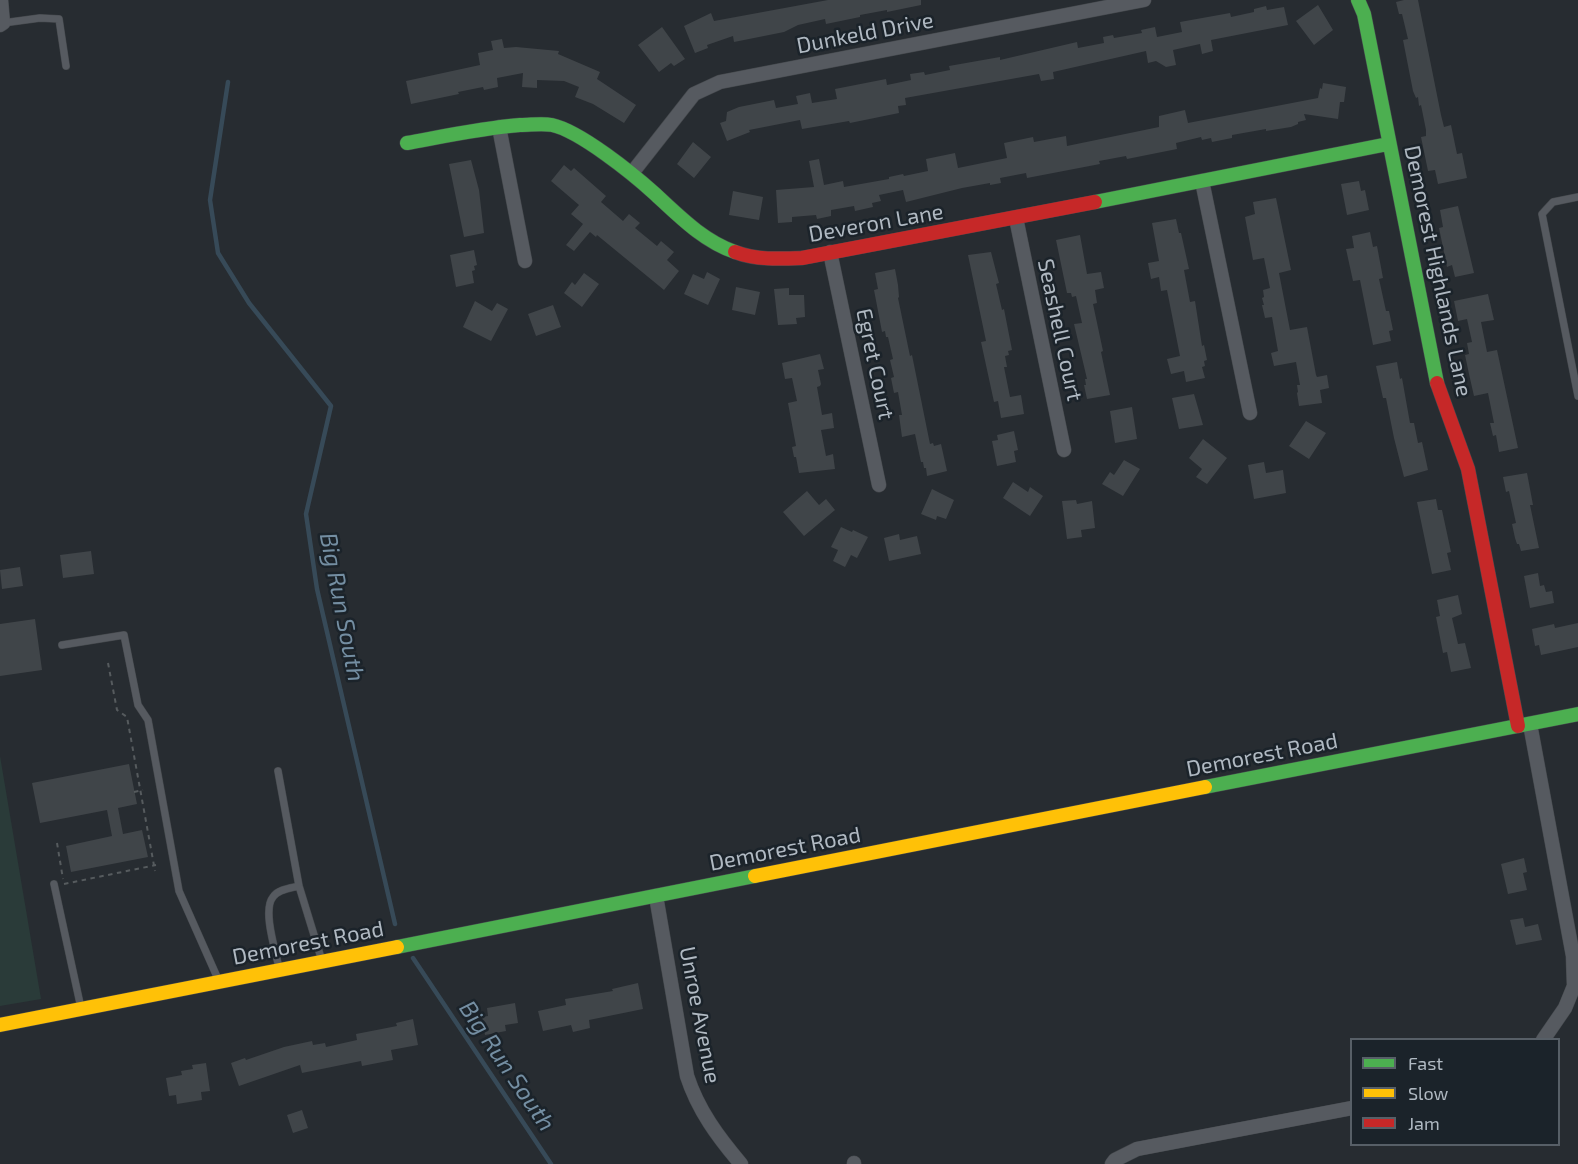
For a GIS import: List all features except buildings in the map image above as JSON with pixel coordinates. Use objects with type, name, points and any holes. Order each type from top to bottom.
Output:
[{"type":"street","points":[[1,0],[1,24]]},
{"type":"street","name":"Dunkeld Drive","points":[[632,173],[694,94],[720,82],[1144,0]]},
{"type":"street","name":"Demorest Highlands Lane","points":[[1358,0],[1364,14],[1437,384],[1468,469],[1524,725]]},
{"type":"street","name":"Deveron Lane","points":[[407,143],[499,127],[552,125],[569,131],[632,173],[695,230],[719,248],[745,256],[774,259],[802,258],[1016,218],[1388,144]]},
{"type":"street","points":[[499,127],[525,261]]},
{"type":"street","points":[[1202,181],[1250,413]]},
{"type":"street","name":"Seashell Court","points":[[1016,218],[1064,450]]},
{"type":"street","name":"Egret Court","points":[[831,252],[879,485]]},
{"type":"street","name":"Demorest Road","points":[[0,1025],[1578,714]]},
{"type":"street","points":[[1524,725],[1569,931],[1576,987],[1545,1038]]},
{"type":"street","name":"Unroe Avenue","points":[[656,896],[687,1076],[704,1115],[718,1137],[741,1164]]},
{"type":"street","points":[[1112,1164],[1115,1160],[1137,1149],[1350,1107]]},
{"type":"lane","points":[[1,24],[40,18],[59,19],[66,66]]},
{"type":"lane","points":[[1578,196],[1553,202],[1542,214],[1578,396]]},
{"type":"lane","points":[[62,645],[124,635],[138,705],[148,720],[179,891],[219,982]]},
{"type":"lane","points":[[278,771],[299,886],[322,961]]},
{"type":"lane","points":[[54,884],[81,1009]]},
{"type":"lane","points":[[279,970],[269,919],[270,903],[273,896],[282,890],[299,886]]},
{"type":"path","points":[[108,663],[117,710],[126,717],[142,790],[155,871]]},
{"type":"path","points":[[135,792],[142,790]]},
{"type":"path","points":[[57,843],[64,885],[155,866]]},
{"type":"shaded area","points":[[0,756],[41,999],[0,1006]]},
{"type":"waterway","name":"Big Run South","points":[[228,82],[210,200],[218,253],[249,303],[331,406],[306,514],[317,589],[395,924]]},
{"type":"waterway","name":"Big Run South","points":[[413,958],[551,1164]]},
{"type":"traffic: fast","points":[[1358,0],[1364,14],[1437,383]]},
{"type":"traffic: fast","points":[[407,143],[492,128],[552,125],[577,135],[606,154],[692,227],[712,241],[735,252]]},
{"type":"traffic: fast","points":[[1095,202],[1388,144]]},
{"type":"traffic: fast","points":[[1205,787],[1578,714]]},
{"type":"traffic: fast","points":[[397,947],[755,876]]},
{"type":"traffic: slow","points":[[755,876],[1205,787]]},
{"type":"traffic: slow","points":[[0,1025],[397,947]]},
{"type":"traffic: jam","points":[[735,252],[759,258],[802,258],[1095,202]]},
{"type":"traffic: jam","points":[[1437,383],[1468,469],[1518,726]]}]
